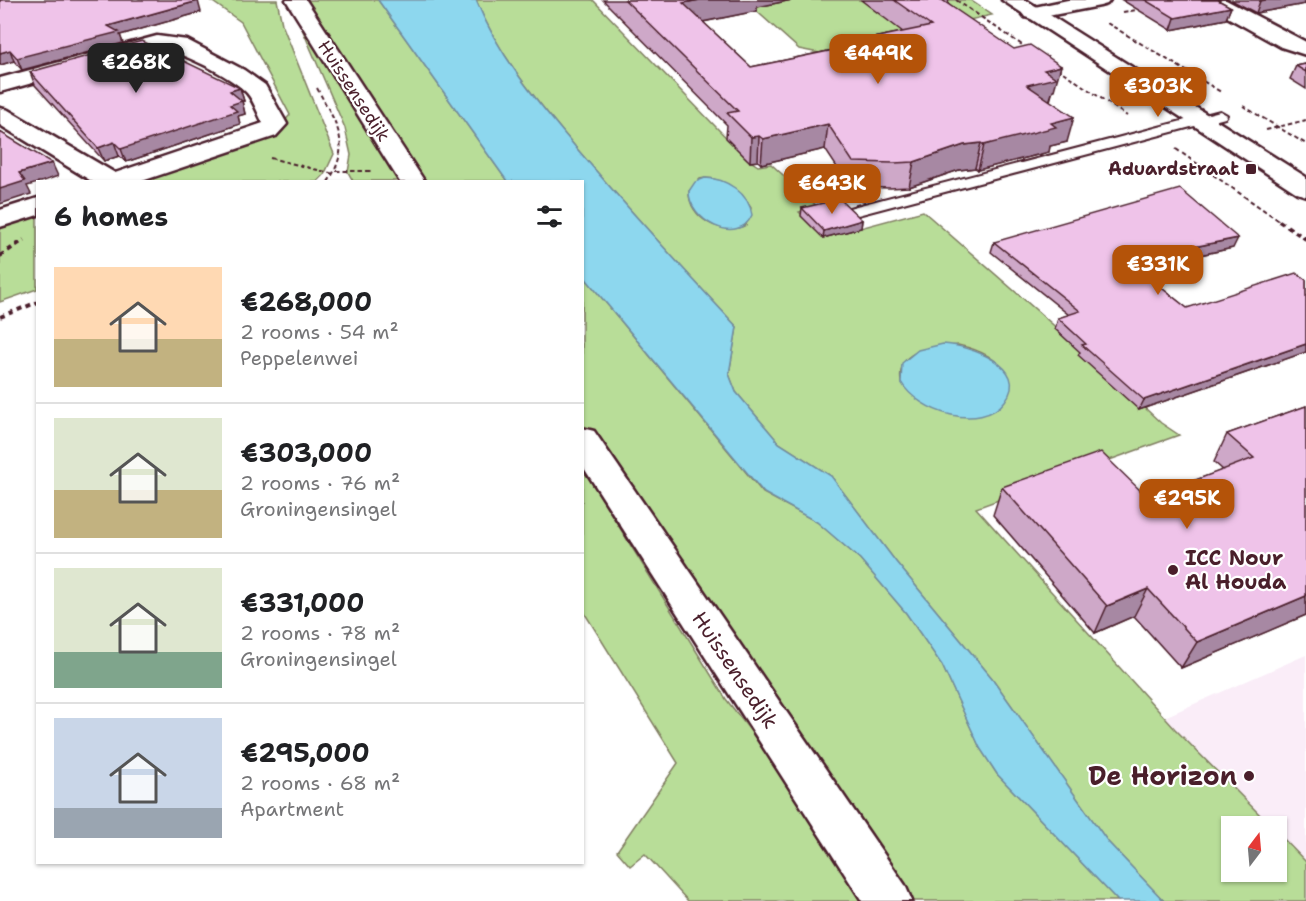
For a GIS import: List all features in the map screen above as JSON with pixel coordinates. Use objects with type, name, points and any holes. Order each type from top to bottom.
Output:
[{"type":"street","name":"Huissensedijk","points":[[296,0],[412,180]]},
{"type":"street","points":[[1012,0],[1038,7],[1221,109],[1306,170]]},
{"type":"street","points":[[1211,0],[1288,43],[1306,49]]},
{"type":"street","points":[[1038,7],[1076,4],[1099,9]]},
{"type":"street","points":[[0,85],[157,42],[201,35]]},
{"type":"street","points":[[118,180],[268,131],[275,124],[257,90],[236,75],[179,45],[157,42]]},
{"type":"street","points":[[1221,109],[1306,188]]},
{"type":"street","points":[[0,115],[109,180]]},
{"type":"street","points":[[0,219],[36,207]]},
{"type":"street","name":"Huissensedijk","points":[[584,442],[889,901]]},
{"type":"lane","points":[[854,211],[1221,109]]},
{"type":"path","points":[[1076,4],[1099,9],[1152,7]]},
{"type":"path","points":[[1099,9],[1221,109],[1277,127],[1306,144]]},
{"type":"path","points":[[314,83],[344,143],[343,154],[329,180]]},
{"type":"path","points":[[1277,127],[1306,120]]},
{"type":"path","points":[[265,156],[335,172],[362,173]]},
{"type":"path","points":[[0,255],[28,238]]},
{"type":"path","points":[[0,317],[36,303]]},
{"type":"shaded area","name":"De Horizon","points":[[1306,655],[1306,894],[1287,874],[1287,816],[1230,816],[1144,726]]},
{"type":"green space","points":[[210,0],[277,0],[282,24],[334,154],[324,175],[319,180],[127,180],[279,127],[290,115],[241,22]]},
{"type":"green space","points":[[303,0],[378,0],[506,180],[421,180]]},
{"type":"green space","points":[[476,0],[593,0],[746,158],[758,166],[771,164],[817,206],[799,212],[827,237],[923,211],[1100,366],[1161,423],[1179,435],[976,508],[1175,729],[1261,816],[1221,816],[1221,882],[1287,882],[1287,842],[1306,862],[1306,901],[1164,901],[1108,842],[992,678],[896,562],[831,476],[779,443],[736,392],[729,374],[737,327],[578,150],[521,79],[496,41]],"holes":[[[700,179],[712,179],[732,187],[743,197],[751,208],[746,225],[727,229],[717,227],[700,217],[694,209],[689,191]],[[958,345],[974,349],[994,360],[1009,379],[986,413],[960,415],[940,410],[901,382],[904,362],[918,352]]]},
{"type":"green space","points":[[744,0],[970,0],[992,15],[819,53],[799,49]]},
{"type":"green space","points":[[293,8],[402,180],[352,180],[348,172],[351,155],[345,128]]},
{"type":"green space","points":[[36,210],[36,289],[0,302],[0,223]]},
{"type":"green space","points":[[584,276],[763,493],[817,522],[860,559],[906,613],[942,665],[980,748],[997,774],[1118,901],[898,901],[584,427]]},
{"type":"green space","points":[[584,470],[726,699],[772,759],[866,901],[688,901],[645,854],[630,866],[617,851],[678,763],[584,612]]},
{"type":"water","points":[[378,0],[476,0],[485,21],[508,60],[549,115],[637,218],[737,327],[729,374],[736,392],[779,443],[831,476],[896,562],[992,678],[1108,842],[1164,901],[1118,901],[997,774],[980,748],[942,665],[906,613],[860,559],[817,522],[764,493],[584,276],[584,180],[506,180]]},
{"type":"water","points":[[705,178],[728,184],[741,194],[750,207],[752,215],[745,224],[736,229],[726,229],[705,220],[696,211],[689,191],[695,182]]},
{"type":"water","points":[[943,344],[980,353],[1004,368],[1010,377],[1011,389],[1005,401],[994,411],[981,416],[966,417],[935,410],[909,393],[901,382],[902,363],[918,350]]},
{"type":"building","points":[[0,0],[198,1],[108,26],[119,32],[17,58],[10,50],[0,53]]},
{"type":"building","points":[[625,0],[700,0],[683,3],[751,67],[843,48],[839,45],[931,26],[894,0],[942,0],[1014,49],[1030,45],[1061,66],[1044,70],[1056,78],[1027,85],[1074,117],[1051,123],[1056,127],[984,145],[981,143],[964,145],[914,162],[853,162],[828,124],[763,139],[759,136],[751,137],[727,113],[738,111]]},
{"type":"building","points":[[1145,0],[1218,0],[1231,7],[1175,18]]},
{"type":"building","points":[[142,41],[240,88],[230,91],[242,101],[230,105],[237,111],[121,149],[114,142],[98,148],[30,72]]},
{"type":"building","points":[[1306,64],[1306,72],[1296,66]]},
{"type":"building","points":[[0,132],[52,163],[19,173],[25,181],[0,189]]},
{"type":"building","points":[[1180,189],[1238,238],[1164,253],[1168,256],[1135,267],[1187,308],[1296,273],[1306,280],[1306,344],[1144,400],[1082,345],[1086,344],[1058,318],[1080,311],[994,242]]},
{"type":"building","points":[[840,199],[862,220],[824,231],[802,208]]},
{"type":"building","name":"ICC Nour Al Houda","points":[[1306,406],[1306,596],[1197,642],[1148,589],[1107,606],[1002,487],[1101,452],[1148,498],[1254,458],[1227,434]]},
{"type":"place","name":"Aduardstraat","points":[[1251,169]]},
{"type":"place","name":"ICC Nour Al Houda","points":[[1173,570]]},
{"type":"place","name":"De Horizon","points":[[1249,776]]}]
